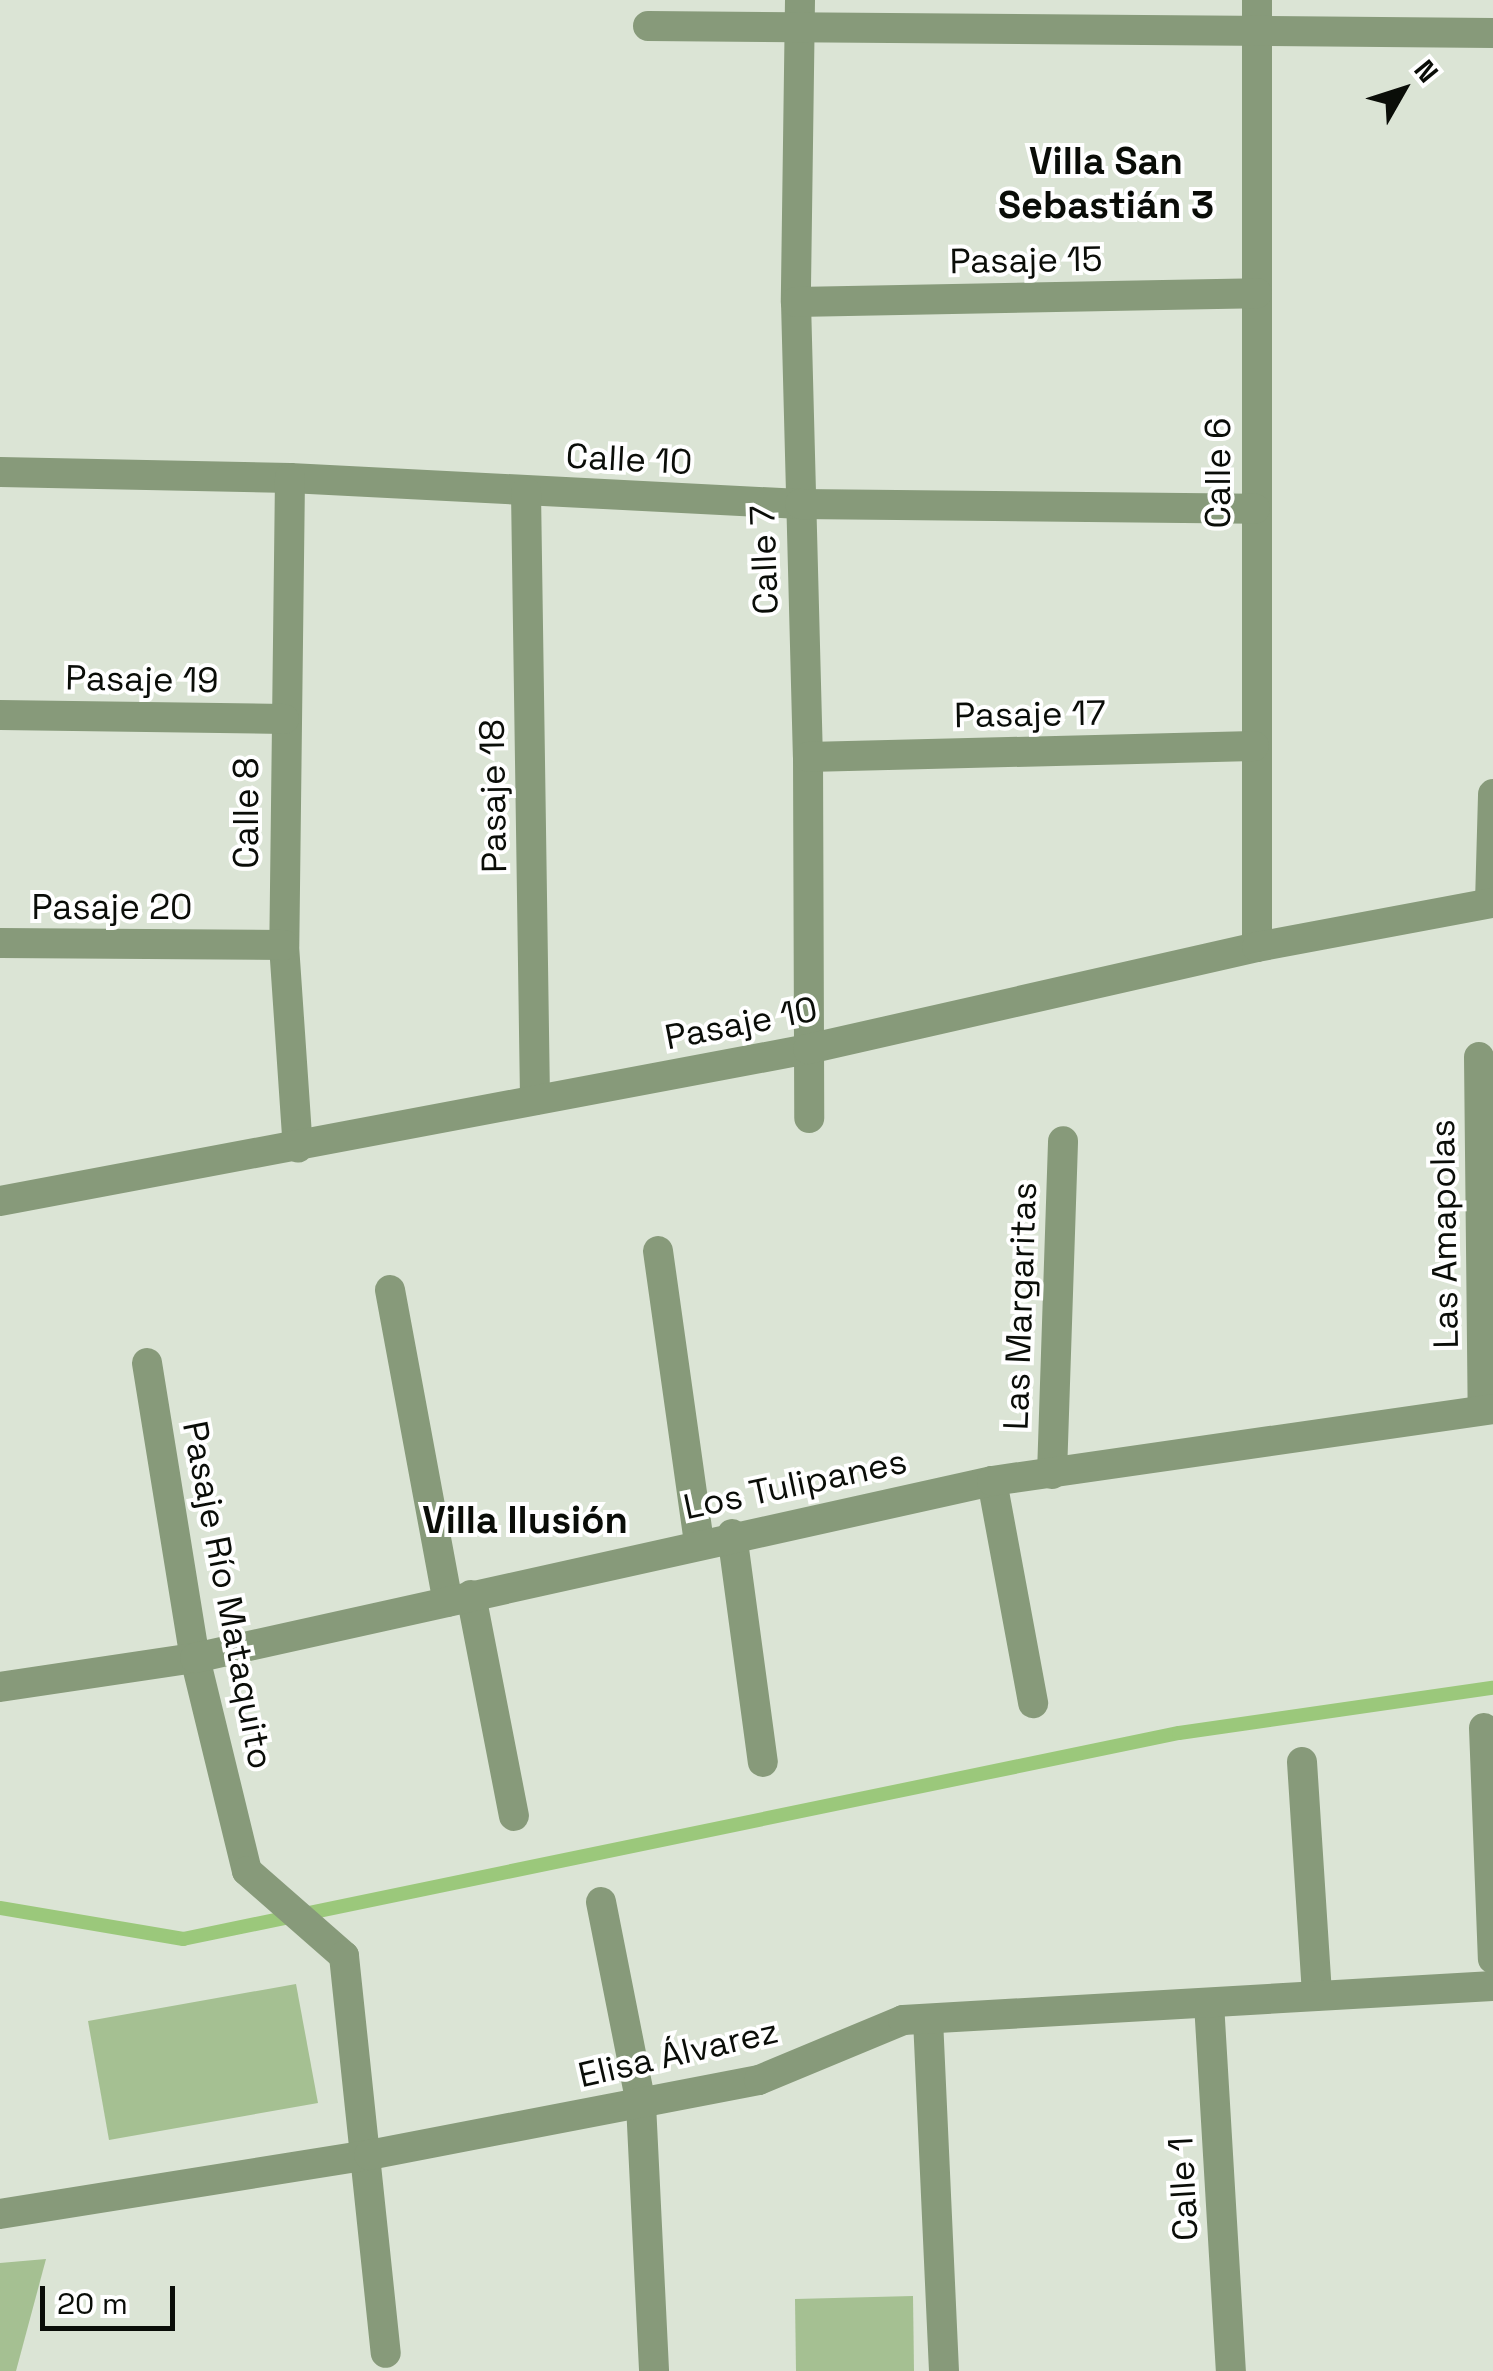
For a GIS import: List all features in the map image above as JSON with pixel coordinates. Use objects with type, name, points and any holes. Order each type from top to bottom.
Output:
[{"type":"street","name":"Calle 6","points":[[1257,0],[1257,946]]},
{"type":"street","points":[[648,26],[800,13],[1256,32],[1493,33]]},
{"type":"street","name":"Calle 7","points":[[800,13],[796,302],[808,757],[808,1118]]},
{"type":"street","name":"Pasaje 15","points":[[796,302],[1258,293]]},
{"type":"street","name":"Calle 10","points":[[0,472],[290,478],[800,504],[1255,509]]},
{"type":"street","name":"Calle 8","points":[[290,478],[284,946],[298,1148]]},
{"type":"street","name":"Pasaje 18","points":[[526,492],[536,1100]]},
{"type":"street","name":"Pasaje 19","points":[[0,715],[284,718]]},
{"type":"street","name":"Pasaje 17","points":[[808,757],[1254,746]]},
{"type":"street","points":[[1492,903],[1493,794]]},
{"type":"street","name":"Pasaje 10","points":[[0,1201],[808,1050],[1257,946],[1492,903]]},
{"type":"street","name":"Pasaje 20","points":[[0,943],[284,946]]},
{"type":"street","name":"Las Amapolas","points":[[1478,1057],[1488,1410]]},
{"type":"street","name":"Las Margaritas","points":[[1052,1474],[1063,1142]]},
{"type":"street","points":[[658,1251],[699,1542]]},
{"type":"street","points":[[390,1290],[514,1816]]},
{"type":"street","name":"Pasaje Río Mataquito","points":[[147,1363],[194,1658],[247,1871],[344,1956],[386,2353]]},
{"type":"street","name":"Los Tulipanes","points":[[0,1687],[194,1658],[732,1534],[992,1481],[1488,1410]]},
{"type":"street","points":[[992,1481],[1033,1704]]},
{"type":"street","points":[[732,1534],[763,1762]]},
{"type":"street","points":[[1484,1728],[1493,1959]]},
{"type":"street","points":[[1302,1762],[1316,1996]]},
{"type":"street","points":[[601,1902],[641,2104],[654,2371]]},
{"type":"street","name":"Elisa Álvarez","points":[[0,2214],[368,2155],[759,2080],[903,2020],[1493,1986]]},
{"type":"street","name":"Calle 1","points":[[1209,2003],[1231,2371]]},
{"type":"street","points":[[928,2019],[944,2371]]},
{"type":"green space","points":[[296,1984],[318,2103],[109,2140],[88,2021]]},
{"type":"green space","points":[[46,2259],[16,2371],[0,2371],[0,2263]]},
{"type":"green space","points":[[913,2296],[914,2371],[796,2371],[795,2299]]},
{"type":"waterway","points":[[0,1908],[183,1939],[1179,1733],[1493,1688]]},
{"type":"district","name":"Villa San Sebastián 3","points":[[1106,184]]},
{"type":"district","name":"Villa Ilusión","points":[[525,1521]]}]
